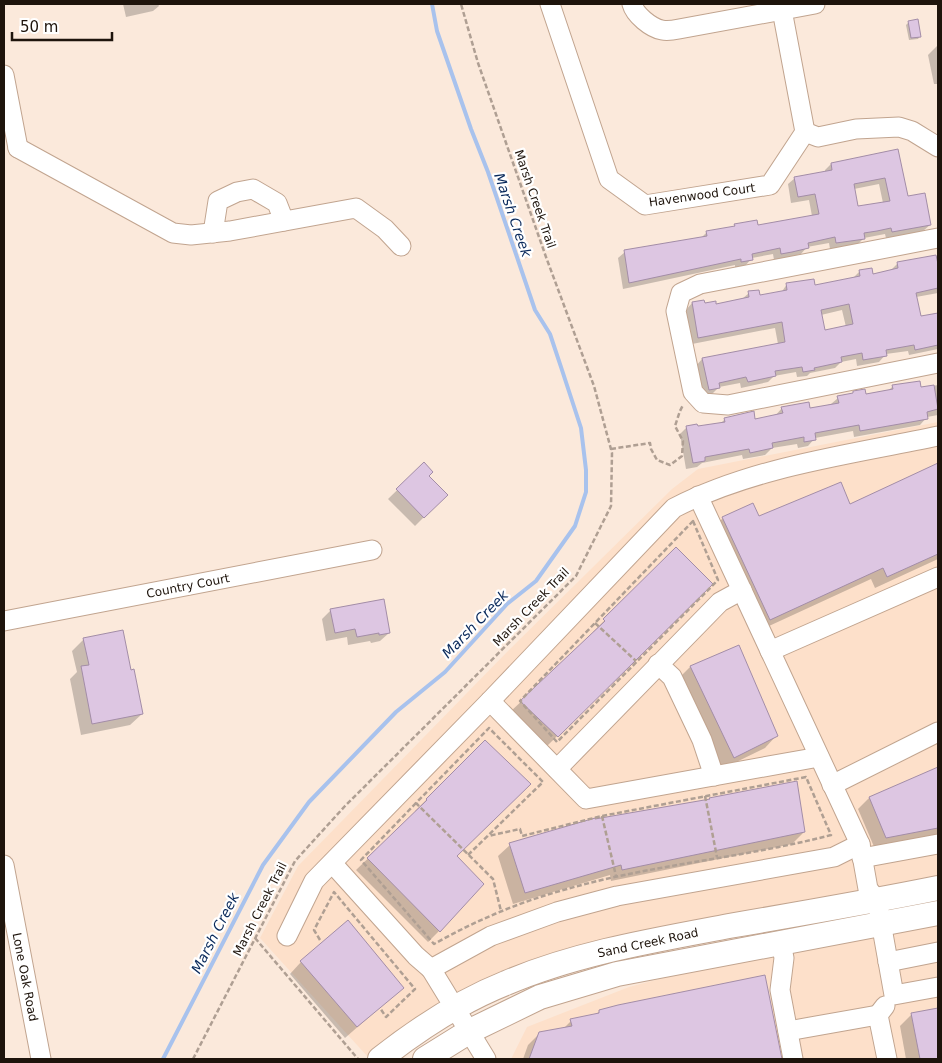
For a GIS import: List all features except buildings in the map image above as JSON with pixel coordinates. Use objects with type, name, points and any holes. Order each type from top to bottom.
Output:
[{"type":"main road","name":"Sand Creek Road","points":[[380,1059],[398,1045],[456,1008],[503,984],[581,958],[671,937],[938,888]]},
{"type":"main road","name":"Sand Creek Road","points":[[425,1059],[470,1031],[540,997],[617,974],[938,913]]},
{"type":"street","name":"Havenwood Court","points":[[550,4],[609,180],[645,205],[770,185],[805,132]]},
{"type":"street","points":[[632,4],[639,17],[662,30],[679,29],[815,4]]},
{"type":"street","points":[[782,10],[805,132],[818,136],[880,127],[899,127],[912,131],[938,147]]},
{"type":"street","points":[[4,75],[11,150],[173,233],[191,235],[230,231],[356,208],[385,229],[401,246]]},
{"type":"street","points":[[213,233],[218,201],[237,192],[253,190],[277,203],[284,221]]},
{"type":"street","points":[[938,238],[700,284],[682,293],[676,311],[693,392],[703,403],[728,405],[938,363]]},
{"type":"street","points":[[287,936],[314,881],[490,701],[674,508],[698,496],[737,481],[790,466],[938,436]]},
{"type":"street","points":[[698,496],[861,851],[868,889],[877,900],[894,996]]},
{"type":"street","name":"Country Court","points":[[4,621],[372,550]]},
{"type":"street","points":[[770,651],[938,578]]},
{"type":"street","points":[[557,769],[720,602],[742,590]]},
{"type":"street","points":[[658,664],[672,677],[702,740],[714,776]]},
{"type":"street","points":[[490,701],[586,799],[819,757]]},
{"type":"street","points":[[832,785],[938,732]]},
{"type":"street","points":[[432,970],[491,936],[557,912],[619,896],[861,851],[938,844]]},
{"type":"street","points":[[332,862],[416,956],[432,970],[486,1059]]},
{"type":"street","name":"Lone Oak Road","points":[[4,865],[41,1059]]},
{"type":"street","points":[[781,943],[784,958],[780,990],[793,1059]]},
{"type":"street","points":[[888,962],[938,952]]},
{"type":"street","points":[[788,1031],[878,1014],[894,996],[938,987]]},
{"type":"street","points":[[878,1014],[887,1059]]},
{"type":"path","name":"Marsh Creek Trail","points":[[193,1059],[295,861],[345,806],[576,576],[610,506],[611,449],[594,386],[546,257],[478,62],[461,4]]},
{"type":"path","points":[[611,449],[650,443],[657,460],[670,465],[682,456],[682,441],[675,426],[680,411],[693,392]]},
{"type":"path","points":[[693,521],[718,580],[637,662],[557,742],[520,701],[693,521]]},
{"type":"path","points":[[595,623],[637,662]]},
{"type":"path","points":[[468,855],[543,782],[489,728],[361,860],[434,944],[474,922],[567,888],[616,876],[831,836],[806,778],[602,816],[522,836],[520,829],[488,836]]},
{"type":"path","points":[[705,796],[717,857]]},
{"type":"path","points":[[416,803],[492,879],[501,911]]},
{"type":"path","points":[[602,816],[616,876]]},
{"type":"path","points":[[320,940],[314,930],[334,892],[415,989],[386,1017],[380,1008]]},
{"type":"path","points":[[255,938],[358,1059]]},
{"type":"shaded area","points":[[938,422],[938,877],[635,932],[464,992],[417,1019],[367,1056],[260,938],[298,866],[507,652],[672,489],[698,469]]},
{"type":"shaded area","points":[[938,919],[938,1059],[511,1059],[527,1027],[629,987],[766,951]]},
{"type":"waterway","name":"Marsh Creek","points":[[163,1059],[263,865],[309,802],[396,712],[445,672],[507,604],[536,581],[575,526],[586,492],[586,470],[581,428],[550,334],[535,310],[488,172],[471,129],[437,31],[432,4]]}]
